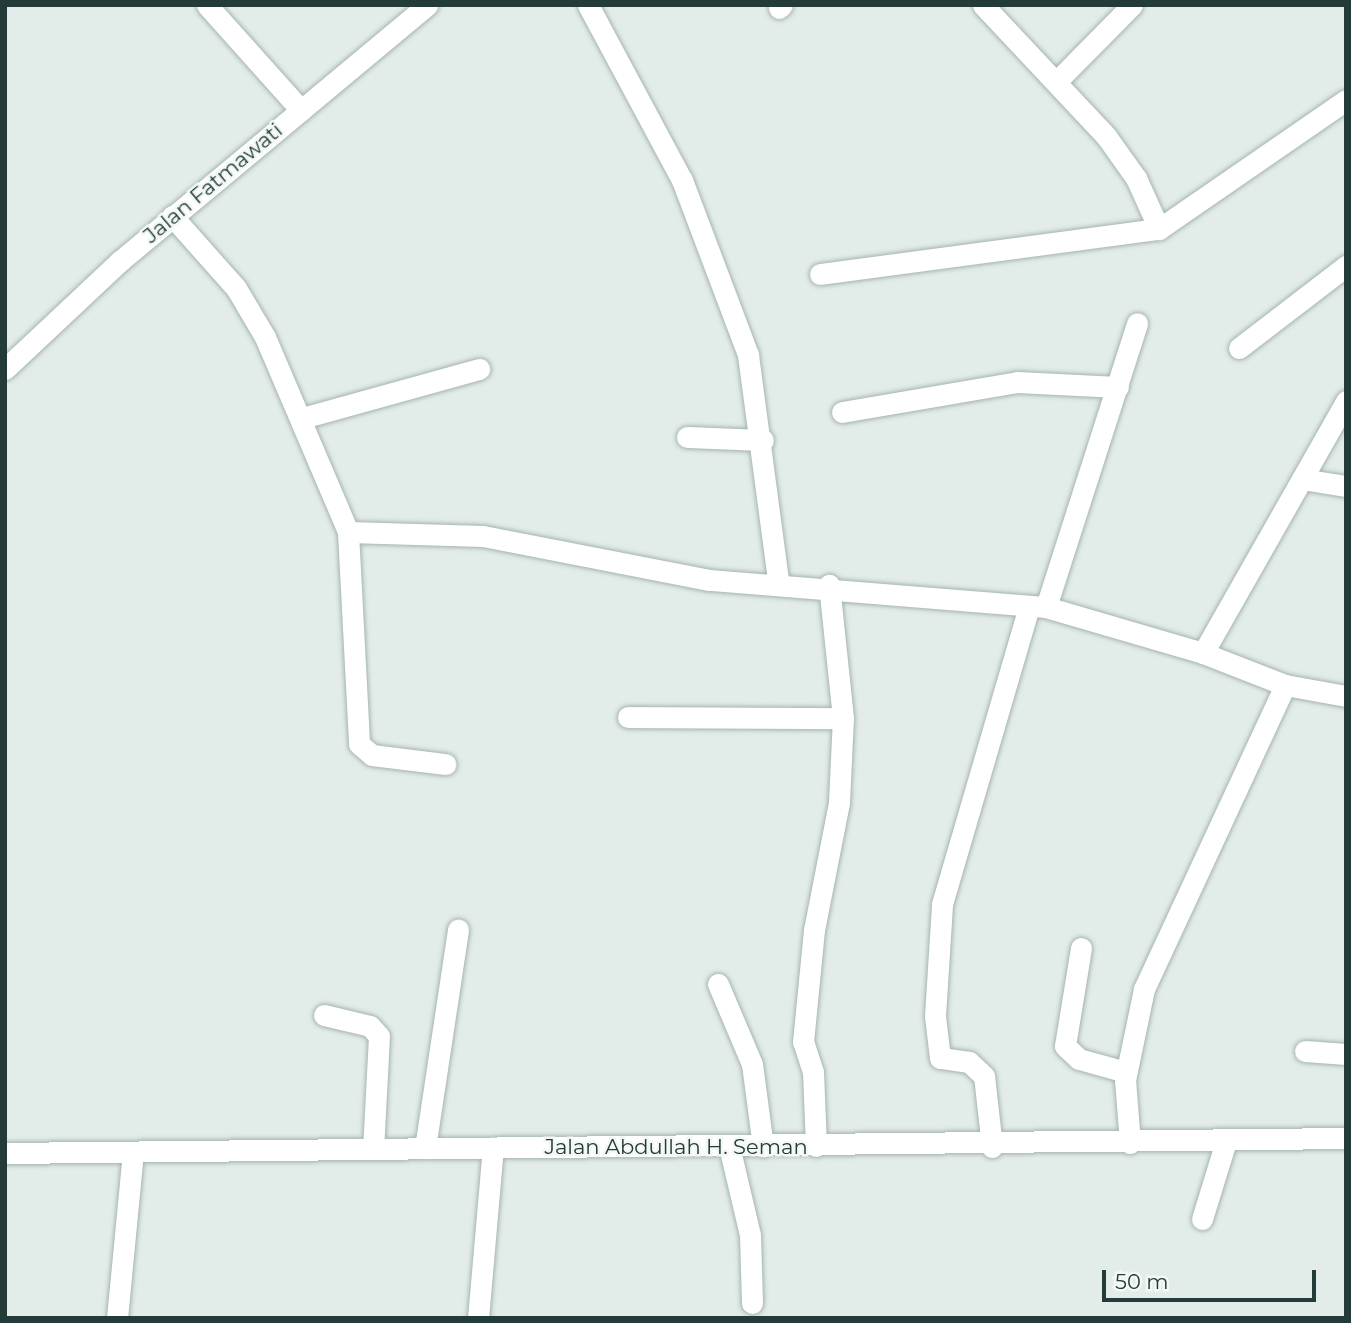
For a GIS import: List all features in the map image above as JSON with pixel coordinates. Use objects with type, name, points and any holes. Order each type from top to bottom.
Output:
[{"type":"street","points":[[207,5],[301,110]]},
{"type":"street","name":"Jalan Fatmawati","points":[[5,369],[172,216],[428,5]]},
{"type":"street","points":[[588,5],[682,180],[748,355],[763,440],[778,581]]},
{"type":"street","points":[[983,5],[1057,81],[1136,178],[1159,229]]},
{"type":"street","points":[[1057,81],[1132,5]]},
{"type":"street","points":[[820,274],[1159,229],[1346,100]]},
{"type":"street","points":[[172,216],[236,288],[302,418],[348,532],[359,744],[372,755],[445,764]]},
{"type":"street","points":[[1239,348],[1346,266]]},
{"type":"street","points":[[992,1147],[984,1076],[969,1062],[940,1058],[935,1016],[942,904],[1038,606],[1118,387],[1137,323]]},
{"type":"street","points":[[302,418],[479,369]]},
{"type":"street","points":[[842,412],[1017,382],[1118,387]]},
{"type":"street","points":[[1203,653],[1346,401]]},
{"type":"street","points":[[687,437],[763,440]]},
{"type":"street","points":[[1302,479],[1346,486]]},
{"type":"street","points":[[348,532],[520,540],[710,580],[829,585],[1038,606],[1203,653],[1285,685],[1346,696]]},
{"type":"street","points":[[816,1146],[813,1072],[803,1042],[814,930],[839,802],[843,718],[829,585]]},
{"type":"street","points":[[1130,1143],[1126,1072],[1144,989],[1170,926],[1285,685]]},
{"type":"street","points":[[628,717],[843,718]]},
{"type":"street","points":[[425,1148],[458,929]]},
{"type":"street","points":[[1081,948],[1065,1046],[1079,1059],[1126,1072]]},
{"type":"street","points":[[718,984],[752,1064],[763,1146]]},
{"type":"street","points":[[324,1016],[370,1026],[379,1036],[373,1149]]},
{"type":"street","points":[[1305,1051],[1346,1054]]},
{"type":"street","name":"Jalan Abdullah H. Seman","points":[[5,1153],[729,1146],[992,1147],[1346,1139]]},
{"type":"street","points":[[1202,1219],[1226,1141]]},
{"type":"street","points":[[729,1146],[750,1235],[752,1303]]},
{"type":"street","points":[[478,1318],[493,1148]]},
{"type":"street","points":[[117,1318],[133,1153]]}]
